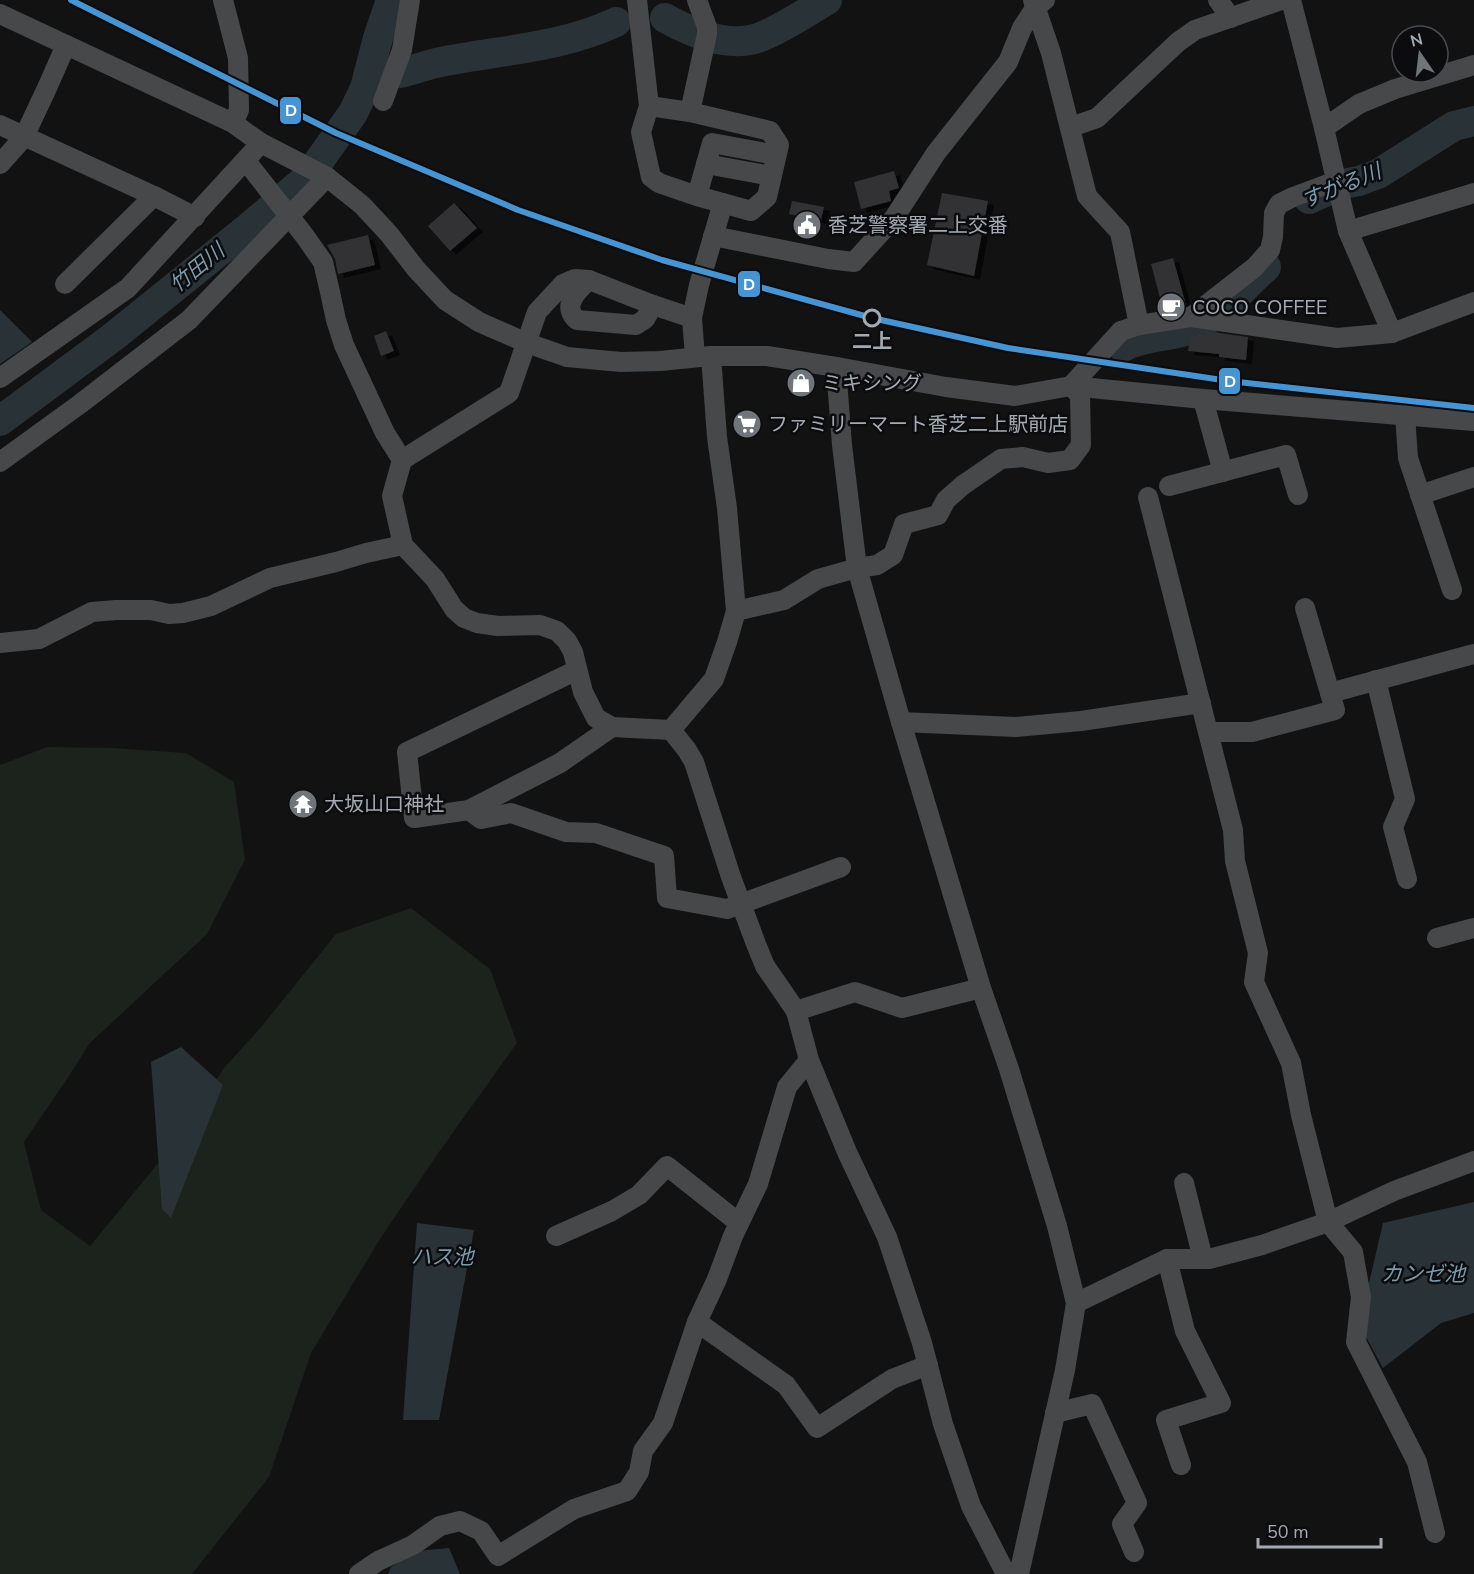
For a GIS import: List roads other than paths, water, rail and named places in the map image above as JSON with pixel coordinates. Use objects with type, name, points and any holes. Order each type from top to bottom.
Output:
[{"type":"street","points":[[223,0],[238,58],[239,110],[233,123]]},
{"type":"street","points":[[383,101],[402,50],[410,0]]},
{"type":"street","points":[[637,0],[648,106],[641,132],[651,177],[659,183],[696,196],[751,211],[767,197],[779,145],[770,131],[690,112],[648,106]]},
{"type":"street","points":[[690,112],[707,27],[696,0]]},
{"type":"street","points":[[1218,0],[1231,18]]},
{"type":"street","points":[[1071,128],[1097,118],[1178,42],[1196,30],[1281,0]]},
{"type":"street","points":[[1291,0],[1348,231],[1392,333]]},
{"type":"street","points":[[1038,3],[1087,196],[1120,232],[1139,325]]},
{"type":"street","points":[[713,236],[854,262],[894,218],[936,153],[1008,62],[1022,27],[1038,3]]},
{"type":"street","points":[[0,14],[233,123],[261,143],[327,177],[362,205],[389,234],[416,270],[445,300],[479,322],[567,357],[621,362],[767,356],[946,387],[1015,396],[1071,386],[1474,421]]},
{"type":"street","points":[[0,164],[24,136],[66,45]]},
{"type":"street","points":[[1324,128],[1359,104],[1377,96],[1474,65]]},
{"type":"street","points":[[0,125],[195,217]]},
{"type":"street","points":[[0,378],[128,288],[261,143]]},
{"type":"street","points":[[696,196],[712,143],[776,155]]},
{"type":"street","points":[[246,161],[304,235],[322,262],[344,345],[385,432],[402,460]]},
{"type":"street","points":[[706,164],[772,176]]},
{"type":"street","points":[[0,462],[189,320],[327,177]]},
{"type":"street","points":[[1203,319],[1270,250],[1274,213],[1279,204],[1293,197],[1337,185]]},
{"type":"street","points":[[1348,231],[1474,193]]},
{"type":"street","points":[[65,284],[154,196]]},
{"type":"street","points":[[671,730],[714,679],[736,611],[727,508],[712,392],[703,357],[695,339],[692,318],[699,285],[723,203]]},
{"type":"street","points":[[692,318],[589,280],[575,279],[563,284],[537,312],[509,393],[402,460],[392,496],[403,545],[435,579],[454,609],[464,618],[477,623],[498,626],[540,625],[557,631],[567,641],[573,652],[582,692],[596,718],[612,727],[671,730],[687,750],[694,762],[731,878],[765,966],[796,1011],[809,1060],[847,1152],[887,1237],[922,1343],[943,1424],[971,1506],[1006,1574]]},
{"type":"street","points":[[589,280],[574,293],[570,309],[572,316],[577,320],[636,326],[645,319],[653,305]]},
{"type":"street","points":[[1071,386],[1121,331],[1139,325],[1203,319],[1337,338],[1392,333],[1474,302]]},
{"type":"street","points":[[836,367],[842,445],[857,568],[981,988],[1009,1069],[1057,1226],[1076,1303],[1065,1370],[1019,1574]]},
{"type":"street","points":[[736,611],[784,600],[818,579],[877,565],[893,555],[904,524],[938,515],[946,500],[1001,459],[1023,457],[1048,463],[1070,460],[1081,445],[1082,428],[1080,395],[1071,386]]},
{"type":"street","points":[[1203,399],[1223,472]]},
{"type":"street","points":[[1405,415],[1408,458],[1452,590]]},
{"type":"street","points":[[1169,486],[1286,455],[1298,495]]},
{"type":"street","points":[[1420,495],[1474,477]]},
{"type":"street","points":[[1148,497],[1233,830],[1235,861],[1258,952],[1254,982],[1291,1063],[1301,1115],[1328,1222],[1353,1252],[1361,1298],[1356,1342],[1417,1462],[1435,1533]]},
{"type":"street","points":[[0,643],[39,639],[92,612],[151,610],[183,614],[211,606],[270,578],[403,545]]},
{"type":"street","points":[[1209,732],[1252,732],[1335,710],[1305,608]]},
{"type":"street","points":[[1330,693],[1474,654]]},
{"type":"street","points":[[577,670],[407,752],[414,818],[469,810],[560,763],[612,727]]},
{"type":"street","points":[[1376,680],[1405,799],[1393,827],[1407,879]]},
{"type":"street","points":[[901,722],[1016,727],[1081,721],[1201,703]]},
{"type":"street","points":[[469,810],[481,819],[511,813],[566,832],[596,833],[664,856],[667,898],[727,909],[841,867]]},
{"type":"street","points":[[1437,938],[1474,928]]},
{"type":"street","points":[[796,1011],[855,992],[902,1008],[981,988]]},
{"type":"street","points":[[360,1574],[378,1561],[413,1545],[441,1526],[460,1521],[481,1531],[498,1556],[574,1509],[627,1491],[639,1472],[643,1451],[663,1424],[697,1322],[758,1184],[787,1087],[809,1060]]},
{"type":"street","points":[[1076,1303],[1167,1259],[1209,1259],[1262,1245],[1328,1222],[1394,1191],[1474,1161]]},
{"type":"street","points":[[556,1236],[612,1211],[639,1195],[666,1166],[739,1223]]},
{"type":"street","points":[[1184,1183],[1203,1259]]},
{"type":"street","points":[[1167,1259],[1185,1331],[1221,1403],[1166,1420],[1180,1465]]},
{"type":"street","points":[[697,1322],[786,1385],[817,1428],[892,1379],[928,1365]]},
{"type":"street","points":[[1055,1413],[1092,1404],[1137,1503],[1122,1524],[1134,1552]]},
{"type":"water","points":[[0,310],[32,342],[0,364]]},
{"type":"water","points":[[181,1047],[223,1085],[171,1218],[162,1209],[151,1062]]},
{"type":"water","name":"カンゼ池","points":[[1474,1202],[1474,1313],[1441,1323],[1383,1368],[1365,1335],[1369,1283],[1383,1223]]},
{"type":"water","name":"ハス池","points":[[417,1223],[474,1230],[439,1420],[403,1420]]},
{"type":"water","points":[[449,1548],[460,1574],[388,1574],[391,1567],[416,1551]]},
{"type":"waterway","name":"竹田川","points":[[0,421],[113,337],[307,178],[353,113],[365,88],[391,0]]},
{"type":"waterway","name":"竹田川","points":[[665,18],[698,34],[722,40],[746,41],[776,30],[827,0]]},
{"type":"waterway","name":"竹田川","points":[[401,73],[436,63],[528,48],[572,38],[616,22]]},
{"type":"waterway","name":"すがる川","points":[[1309,199],[1343,184],[1378,174],[1454,126],[1474,121]]},
{"type":"waterway","name":"すがる川","points":[[1123,347],[1199,325],[1224,306],[1266,267]]},
{"type":"place","name":"香芝警察署二上交番","points":[[807,225]]},
{"type":"place","name":"COCO COFFEE","points":[[1171,307]]},
{"type":"place","name":"二上","points":[[872,318]]},
{"type":"place","name":"ミキシング","points":[[801,383]]},
{"type":"place","name":"ファミリーマート香芝二上駅前店","points":[[747,424]]},
{"type":"place","name":"大坂山口神社","points":[[303,804]]}]
